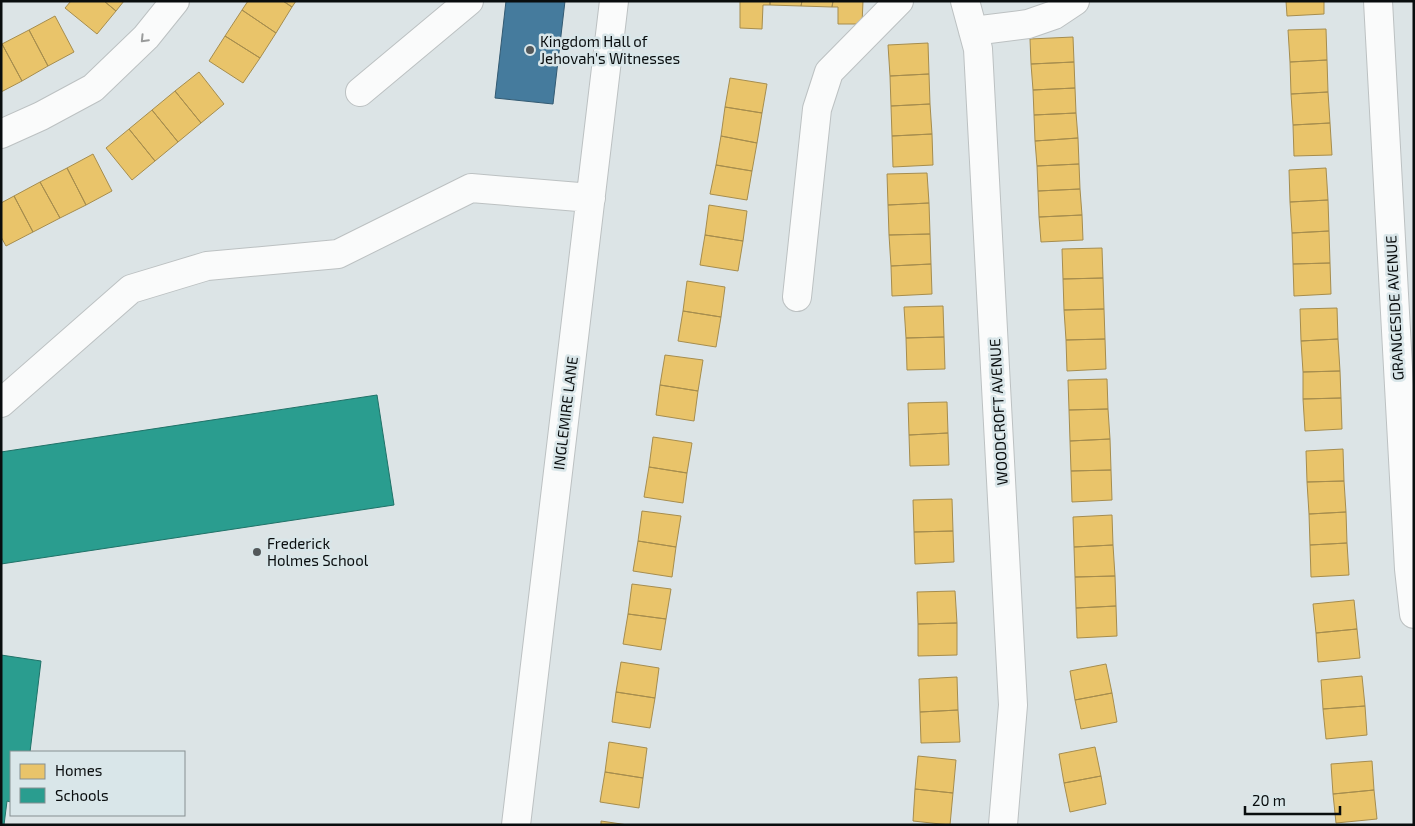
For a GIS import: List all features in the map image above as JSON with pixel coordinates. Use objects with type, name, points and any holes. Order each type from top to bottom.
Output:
[{"type":"street","points":[[1,134],[93,88],[146,37],[175,1]]},
{"type":"street","points":[[360,92],[469,1]]},
{"type":"street","name":"INGLEMIRE LANE","points":[[516,825],[614,1]]},
{"type":"street","points":[[796,297],[817,109],[829,72],[899,1]]},
{"type":"street","name":"WOODCROFT AVENUE","points":[[965,1],[979,59],[1014,705],[1003,825]]},
{"type":"street","points":[[973,31],[1028,24],[1054,15],[1075,1]]},
{"type":"street","name":"GRANGESIDE AVENUE","points":[[1378,1],[1408,559],[1414,614]]},
{"type":"street","points":[[1,403],[131,289],[207,266],[338,254],[471,188],[590,198]]},
{"type":"building: Homes","points":[[71,1],[104,1],[116,11],[97,34],[65,8]]},
{"type":"building: Homes","points":[[104,1],[124,1],[116,11]]},
{"type":"building: Homes","points":[[248,1],[283,1],[292,7],[276,33],[242,10]]},
{"type":"building: Homes","points":[[283,1],[296,1],[292,7]]},
{"type":"building: Homes","points":[[740,1],[770,1],[770,5],[763,5],[762,29],[740,28]]},
{"type":"building: Homes","points":[[770,1],[802,1],[801,6],[770,5]]},
{"type":"building: Homes","points":[[802,1],[833,1],[832,7],[801,6]]},
{"type":"building: Homes","points":[[833,1],[863,1],[862,24],[838,24],[838,7],[832,7]]},
{"type":"building: Homes","points":[[1286,1],[1324,1],[1324,14],[1287,16]]},
{"type":"building: Homes","points":[[242,10],[276,33],[260,58],[225,36]]},
{"type":"building: Homes","points":[[55,16],[74,52],[48,66],[29,30]]},
{"type":"building: Homes","points":[[1326,29],[1327,60],[1290,62],[1288,30]]},
{"type":"building: Homes","points":[[29,30],[48,66],[22,81],[2,44]]},
{"type":"building: Homes","points":[[225,36],[260,58],[243,83],[209,61]]},
{"type":"building: Homes","points":[[1073,37],[1074,62],[1031,64],[1030,39]]},
{"type":"building: Homes","points":[[928,43],[929,74],[890,76],[888,45]]},
{"type":"building: Homes","points":[[1,45],[22,81],[1,92]]},
{"type":"building: Homes","points":[[1327,60],[1328,92],[1291,94],[1290,62]]},
{"type":"building: Homes","points":[[1074,62],[1075,88],[1033,90],[1031,64]]},
{"type":"building: Homes","points":[[199,72],[224,104],[201,123],[175,91]]},
{"type":"building: Homes","points":[[929,74],[930,104],[891,106],[890,76]]},
{"type":"building: Homes","points":[[730,78],[767,84],[762,113],[725,107]]},
{"type":"building: Homes","points":[[1075,88],[1076,113],[1034,115],[1033,90]]},
{"type":"building: Homes","points":[[175,91],[201,123],[178,142],[152,110]]},
{"type":"building: Homes","points":[[1328,92],[1330,123],[1293,125],[1291,94]]},
{"type":"building: Homes","points":[[930,104],[932,134],[892,136],[891,106]]},
{"type":"building: Homes","points":[[725,107],[762,113],[757,143],[721,136]]},
{"type":"building: Homes","points":[[152,110],[178,142],[155,161],[129,129]]},
{"type":"building: Homes","points":[[1076,113],[1078,138],[1035,141],[1034,115]]},
{"type":"building: Homes","points":[[1330,123],[1332,155],[1294,156],[1293,125]]},
{"type":"building: Homes","points":[[129,129],[155,161],[132,180],[106,148]]},
{"type":"building: Homes","points":[[932,134],[933,165],[893,167],[892,136]]},
{"type":"building: Homes","points":[[721,136],[757,143],[752,171],[716,165]]},
{"type":"building: Homes","points":[[1078,138],[1079,164],[1037,166],[1035,141]]},
{"type":"building: Homes","points":[[93,154],[112,191],[86,205],[67,168]]},
{"type":"building: Homes","points":[[1079,164],[1080,189],[1038,191],[1037,166]]},
{"type":"building: Homes","points":[[716,165],[752,171],[747,200],[710,194]]},
{"type":"building: Homes","points":[[67,168],[86,205],[60,218],[40,182]]},
{"type":"building: Homes","points":[[1326,168],[1328,200],[1290,202],[1289,170]]},
{"type":"building: Homes","points":[[927,173],[929,203],[888,205],[887,174]]},
{"type":"building: Homes","points":[[40,182],[60,218],[33,232],[14,196]]},
{"type":"building: Homes","points":[[1080,189],[1082,215],[1039,217],[1038,191]]},
{"type":"building: Homes","points":[[14,196],[33,232],[6,246],[1,237],[1,203]]},
{"type":"building: Homes","points":[[1328,200],[1329,231],[1292,233],[1290,202]]},
{"type":"building: Homes","points":[[929,203],[930,234],[889,235],[888,205]]},
{"type":"building: Homes","points":[[709,205],[747,211],[743,241],[705,235]]},
{"type":"building: Homes","points":[[1082,215],[1083,240],[1041,242],[1039,217]]},
{"type":"building: Homes","points":[[1329,231],[1330,263],[1293,264],[1292,233]]},
{"type":"building: Homes","points":[[930,234],[931,264],[891,266],[889,235]]},
{"type":"building: Homes","points":[[705,235],[743,241],[738,271],[700,265]]},
{"type":"building: Homes","points":[[1102,248],[1103,278],[1063,279],[1062,249]]},
{"type":"building: Homes","points":[[1330,263],[1331,294],[1294,296],[1293,264]]},
{"type":"building: Homes","points":[[931,264],[932,294],[892,296],[891,266]]},
{"type":"building: Homes","points":[[1103,278],[1104,309],[1064,310],[1063,279]]},
{"type":"building: Homes","points":[[687,281],[725,287],[721,317],[683,311]]},
{"type":"building: Homes","points":[[943,306],[944,337],[906,338],[904,307]]},
{"type":"building: Homes","points":[[1337,308],[1338,339],[1301,341],[1300,309]]},
{"type":"building: Homes","points":[[1104,309],[1105,339],[1066,340],[1064,310]]},
{"type":"building: Homes","points":[[683,311],[721,317],[716,347],[678,341]]},
{"type":"building: Homes","points":[[944,337],[945,369],[907,370],[906,338]]},
{"type":"building: Homes","points":[[1105,339],[1106,369],[1067,371],[1066,340]]},
{"type":"building: Homes","points":[[1338,339],[1340,371],[1303,372],[1301,341]]},
{"type":"building: Homes","points":[[665,355],[703,360],[698,391],[660,385]]},
{"type":"building: Homes","points":[[1340,371],[1341,398],[1303,399],[1303,372]]},
{"type":"building: Homes","points":[[1107,379],[1108,409],[1069,410],[1068,380]]},
{"type":"building: Homes","points":[[660,385],[698,391],[694,421],[656,415]]},
{"type":"building: Homes","points":[[1341,398],[1342,429],[1305,431],[1303,399]]},
{"type":"building: Homes","points":[[947,402],[948,433],[909,435],[908,403]]},
{"type":"building: Homes","points":[[1108,409],[1110,439],[1070,441],[1069,410]]},
{"type":"building: Homes","points":[[948,433],[949,465],[910,466],[909,435]]},
{"type":"building: Homes","points":[[653,437],[692,443],[687,473],[649,467]]},
{"type":"building: Homes","points":[[1110,439],[1111,470],[1071,471],[1070,441]]},
{"type":"building: Homes","points":[[1343,449],[1344,481],[1307,482],[1306,451]]},
{"type":"building: Homes","points":[[649,467],[687,473],[683,503],[644,497]]},
{"type":"building: Homes","points":[[1111,470],[1112,500],[1072,502],[1071,471]]},
{"type":"building: Homes","points":[[1344,481],[1346,512],[1309,514],[1307,482]]},
{"type":"building: Homes","points":[[952,499],[953,531],[914,532],[913,500]]},
{"type":"building: Homes","points":[[642,511],[681,516],[676,547],[638,541]]},
{"type":"building: Homes","points":[[1346,512],[1347,543],[1310,545],[1309,514]]},
{"type":"building: Homes","points":[[1112,515],[1113,545],[1074,547],[1073,517]]},
{"type":"building: Homes","points":[[953,531],[954,562],[915,564],[914,532]]},
{"type":"building: Homes","points":[[638,541],[676,547],[672,577],[633,571]]},
{"type":"building: Homes","points":[[1347,543],[1349,575],[1311,577],[1310,545]]},
{"type":"building: Homes","points":[[1113,545],[1115,576],[1075,577],[1074,547]]},
{"type":"building: Homes","points":[[1115,576],[1116,606],[1076,608],[1075,577]]},
{"type":"building: Homes","points":[[632,584],[671,589],[666,619],[628,614]]},
{"type":"building: Homes","points":[[955,591],[957,623],[918,624],[917,592]]},
{"type":"building: Homes","points":[[1354,600],[1357,629],[1316,633],[1313,604]]},
{"type":"building: Homes","points":[[1116,606],[1117,636],[1077,638],[1076,608]]},
{"type":"building: Homes","points":[[628,614],[666,619],[661,650],[623,644]]},
{"type":"building: Homes","points":[[957,623],[957,655],[918,656],[918,624]]},
{"type":"building: Homes","points":[[1357,629],[1360,658],[1318,662],[1316,633]]},
{"type":"building: Homes","points":[[621,662],[659,668],[655,698],[616,692]]},
{"type":"building: Homes","points":[[1106,664],[1112,693],[1075,700],[1070,671]]},
{"type":"building: Homes","points":[[1362,676],[1365,706],[1323,709],[1321,680]]},
{"type":"building: Homes","points":[[957,677],[958,710],[920,712],[919,679]]},
{"type":"building: Homes","points":[[616,692],[655,698],[650,728],[612,722]]},
{"type":"building: Homes","points":[[1112,693],[1117,722],[1081,729],[1075,700]]},
{"type":"building: Homes","points":[[1365,706],[1367,735],[1326,739],[1323,709]]},
{"type":"building: Homes","points":[[958,710],[960,742],[921,743],[920,712]]},
{"type":"building: Homes","points":[[609,742],[647,748],[643,778],[605,772]]},
{"type":"building: Homes","points":[[1095,747],[1101,776],[1064,783],[1059,754]]},
{"type":"building: Homes","points":[[918,756],[956,760],[953,793],[915,789]]},
{"type":"building: Homes","points":[[1372,761],[1374,790],[1333,794],[1331,764]]},
{"type":"building: Homes","points":[[605,772],[643,778],[639,808],[600,802]]},
{"type":"building: Homes","points":[[1101,776],[1106,804],[1070,812],[1064,783]]},
{"type":"building: Homes","points":[[915,789],[953,793],[950,825],[913,821]]},
{"type":"building: Homes","points":[[1374,790],[1377,819],[1336,823],[1333,794]]},
{"type":"building: Homes","points":[[601,821],[628,825],[601,825]]},
{"type":"building: Schools","points":[[377,395],[394,505],[1,564],[1,452]]},
{"type":"building: Schools","points":[[1,655],[41,661],[30,751],[10,751],[10,802],[7,801],[4,825],[1,825]]},
{"type":"building: Public","name":"Kingdom Hall of Jehovah's Witnesses","points":[[506,1],[565,1],[553,104],[495,98]]},
{"type":"place","name":"Kingdom Hall of Jehovah's Witnesses","points":[[530,50]]},
{"type":"place","name":"Frederick Holmes School","points":[[257,552]]}]
